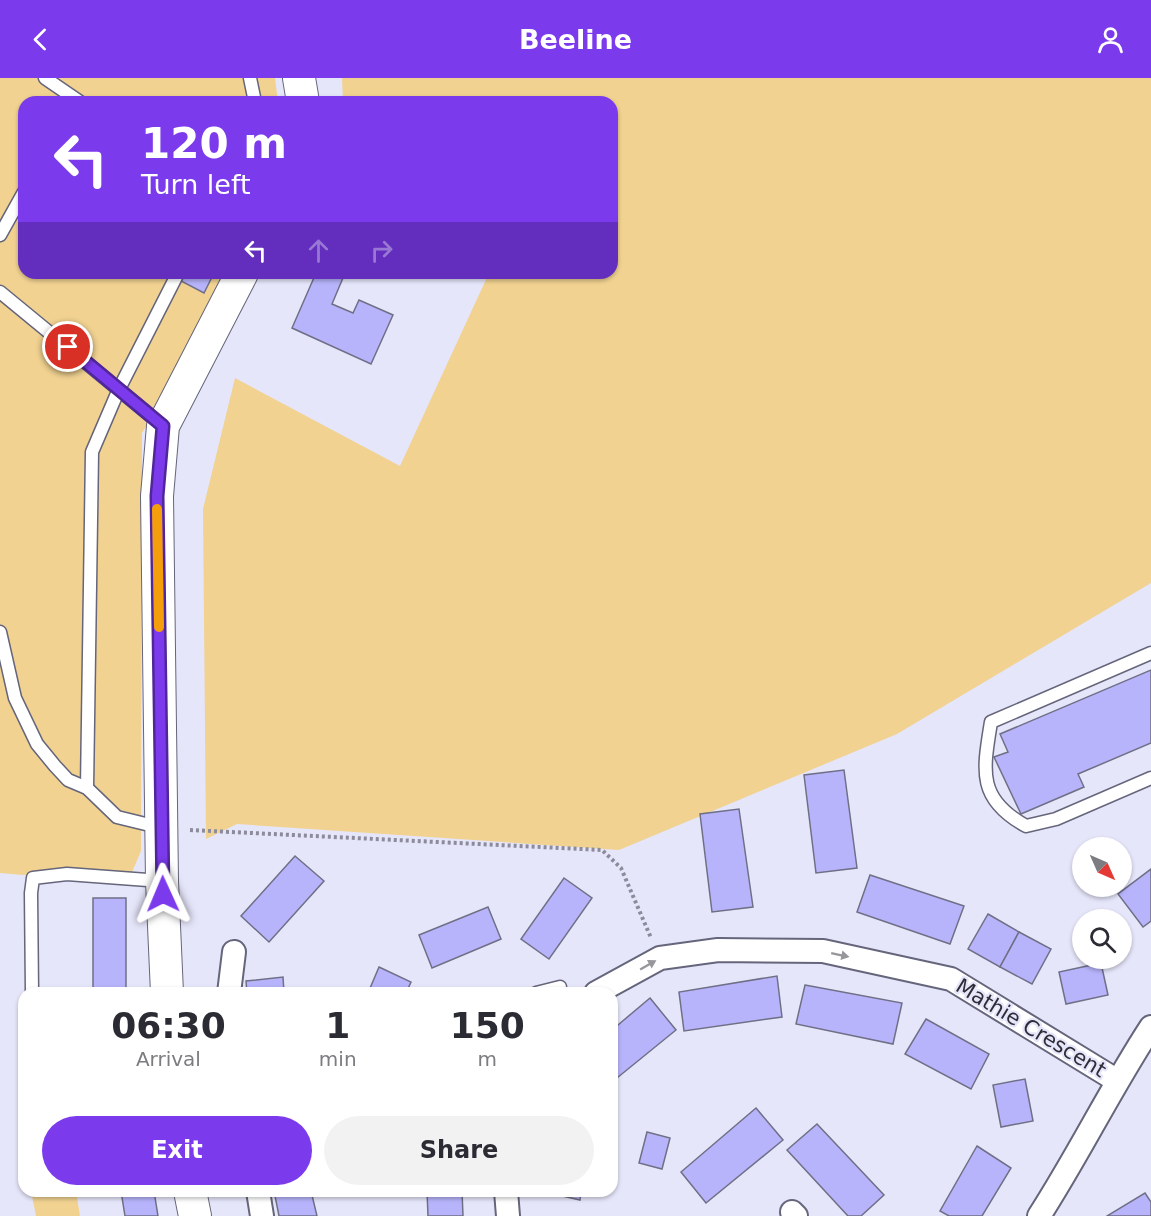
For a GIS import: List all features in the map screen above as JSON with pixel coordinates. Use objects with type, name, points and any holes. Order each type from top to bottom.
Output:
[{"type":"street","points":[[299,78],[302,96]]},
{"type":"street","points":[[167,987],[162,881],[157,496],[163,426],[239,279]]},
{"type":"street","name":"Mathie Crescent","points":[[607,987],[660,958],[718,950],[823,951],[951,979],[1116,1080]]},
{"type":"street","points":[[230,987],[234,952]]},
{"type":"street","points":[[1039,1216],[1061,1182],[1116,1080],[1151,1027]]},
{"type":"street","points":[[191,1197],[195,1216]]},
{"type":"street","points":[[259,1197],[262,1216]]},
{"type":"street","points":[[506,1197],[508,1216]]},
{"type":"lane","points":[[45,78],[69,96]]},
{"type":"lane","points":[[250,78],[254,96]]},
{"type":"lane","points":[[0,235],[18,203]]},
{"type":"lane","points":[[87,788],[92,452],[119,389],[175,279]]},
{"type":"lane","points":[[0,292],[163,426]]},
{"type":"lane","points":[[0,632],[15,698],[26,724],[55,766],[68,780],[87,788],[117,817],[163,828]]},
{"type":"lane","points":[[1151,653],[991,722],[983,770],[992,798],[1014,819],[1026,826],[1056,819],[1151,778]]},
{"type":"lane","points":[[32,987],[31,893],[33,878],[67,874],[162,881]]},
{"type":"path","points":[[163,828],[602,850],[621,868],[660,958]]},
{"type":"shaded area","points":[[0,78],[275,78],[277,96],[18,96],[18,279],[223,279],[171,385],[142,433],[141,851],[127,884],[0,873]]},
{"type":"shaded area","points":[[342,78],[1151,78],[1151,583],[897,734],[619,850],[237,824],[206,839],[203,509],[235,378],[400,466],[486,279],[618,279],[618,96],[343,96]]},
{"type":"shaded area","points":[[32,1197],[77,1197],[80,1216],[36,1216]]},
{"type":"building","points":[[182,279],[211,279],[204,293],[181,281]]},
{"type":"building","points":[[313,279],[342,279],[332,304],[353,313],[359,300],[393,315],[371,364],[292,328]]},
{"type":"building","points":[[1151,670],[1151,743],[1078,774],[1084,787],[1021,814],[994,757],[1008,752],[1000,734]]},
{"type":"building","points":[[844,770],[857,868],[816,873],[804,775]]},
{"type":"building","points":[[739,809],[753,907],[712,912],[700,814]]},
{"type":"building","points":[[295,856],[324,881],[269,942],[241,916]]},
{"type":"building","points":[[1151,869],[1151,921],[1143,927],[1132,912],[1132,909],[1129,909],[1120,897],[1132,897],[1132,883]]},
{"type":"building","points":[[870,875],[964,906],[950,944],[857,912]]},
{"type":"building","points":[[564,878],[592,898],[549,959],[521,939]]},
{"type":"building","points":[[93,898],[126,898],[126,987],[93,987]]},
{"type":"building","points":[[488,907],[501,939],[432,968],[419,935]]},
{"type":"building","points":[[988,914],[1019,932],[1000,967],[968,949]]},
{"type":"building","points":[[1019,932],[1051,949],[1032,984],[1000,967]]},
{"type":"building","points":[[379,967],[411,982],[409,987],[371,987]]},
{"type":"building","points":[[1073,969],[1102,969],[1108,995],[1066,1004],[1059,972]]},
{"type":"building","points":[[777,976],[782,1017],[684,1031],[679,992]]},
{"type":"building","points":[[283,977],[284,987],[246,987],[246,981]]},
{"type":"building","points":[[805,985],[902,1003],[893,1044],[796,1024]]},
{"type":"building","points":[[650,998],[676,1030],[618,1077],[618,1025]]},
{"type":"building","points":[[926,1019],[989,1054],[971,1089],[905,1054]]},
{"type":"building","points":[[1025,1079],[1033,1121],[1001,1127],[993,1085]]},
{"type":"building","points":[[756,1108],[783,1140],[706,1203],[681,1172]]},
{"type":"building","points":[[817,1124],[884,1195],[861,1216],[848,1216],[787,1150]]},
{"type":"building","points":[[647,1132],[670,1138],[662,1169],[639,1163]]},
{"type":"building","points":[[977,1146],[1011,1168],[982,1216],[949,1216],[940,1211]]},
{"type":"building","points":[[1145,1193],[1151,1202],[1151,1216],[1107,1216]]},
{"type":"building","points":[[122,1197],[155,1197],[158,1216],[125,1216]]},
{"type":"building","points":[[275,1197],[312,1197],[317,1216],[279,1216]]},
{"type":"building","points":[[427,1197],[462,1197],[463,1216],[428,1216]]},
{"type":"slow traffic","points":[[157,509],[159,627]]},
{"type":"route","points":[[68,347],[163,426],[158,454],[157,496],[163,894]]}]
